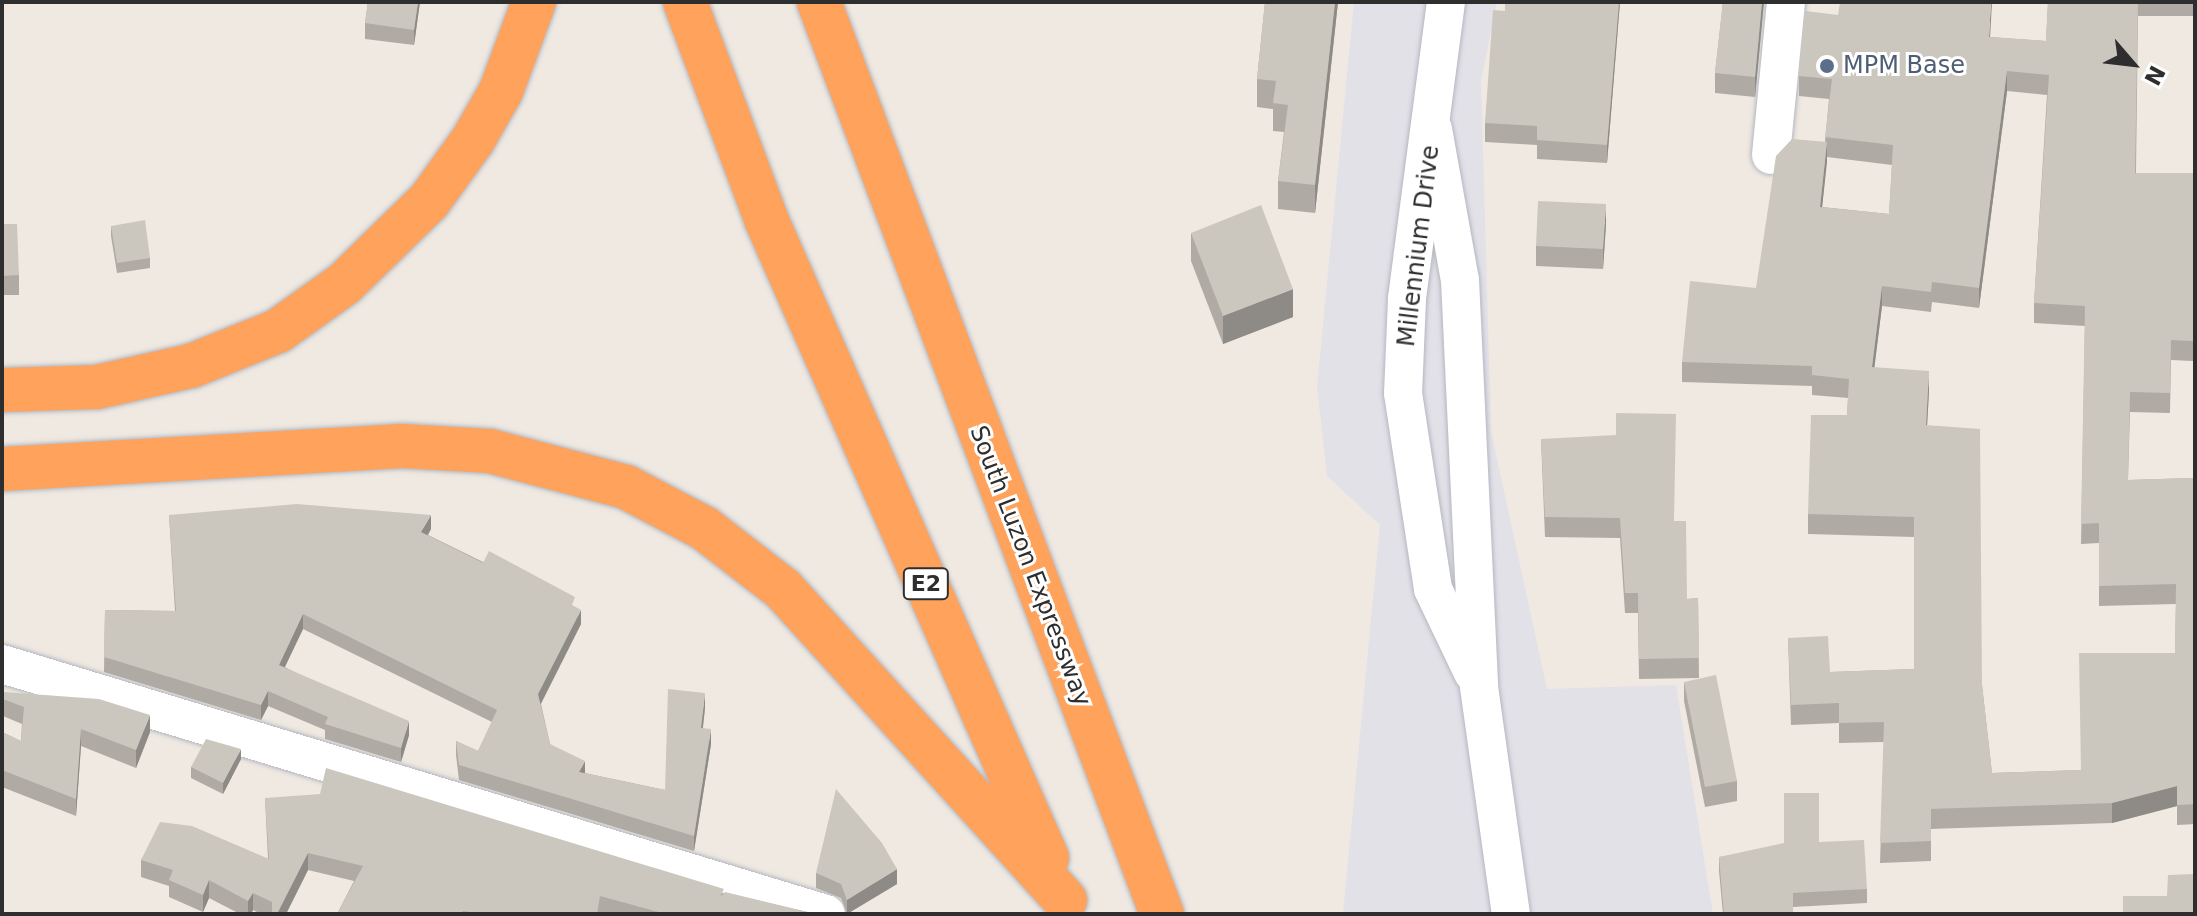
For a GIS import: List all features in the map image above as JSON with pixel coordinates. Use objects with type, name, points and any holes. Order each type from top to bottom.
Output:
[{"type":"highway","points":[[2,390],[97,387],[191,366],[278,331],[311,307],[429,201],[501,91],[534,2]]},
{"type":"highway","name":"E2","points":[[685,2],[788,268],[1069,907]]},
{"type":"highway","name":"South Luzon Expressway","points":[[819,2],[1162,914]]},
{"type":"highway","points":[[2,469],[402,446],[490,451],[626,487],[704,528],[783,589],[1069,907]]},
{"type":"street","name":"Millennium Drive","points":[[1446,2],[1433,129],[1407,299],[1403,393],[1433,589],[1479,687]]},
{"type":"street","points":[[1771,155],[1786,2]]},
{"type":"street","name":"Millennium Drive","points":[[1433,129],[1460,280],[1479,687],[1511,914]]},
{"type":"street","points":[[2,664],[826,914]]},
{"type":"shaded area","points":[[1354,2],[1497,2],[1481,81],[1491,431],[1547,689],[1676,685],[1713,914],[1343,914],[1380,525],[1327,476],[1317,387]]},
{"type":"building","points":[[368,2],[418,2],[414,30],[365,23]]},
{"type":"building","points":[[1265,2],[1335,2],[1315,185],[1278,181],[1288,105],[1273,103],[1276,81],[1257,79]]},
{"type":"building","points":[[1505,2],[1619,2],[1607,145],[1537,140],[1537,126],[1485,123],[1493,10],[1505,11]]},
{"type":"building","points":[[1723,2],[1762,2],[1755,77],[1715,73]]},
{"type":"building","points":[[1840,2],[1991,2],[1989,37],[2046,41],[2048,2],[2138,2],[2135,173],[2195,173],[2195,341],[2171,340],[2170,393],[2130,392],[2128,480],[2195,478],[2195,804],[2177,805],[2177,786],[2112,803],[1931,809],[1931,841],[1880,843],[1884,722],[1839,723],[1839,703],[1791,705],[1788,638],[1828,636],[1830,672],[1914,669],[1914,517],[1808,514],[1811,415],[1847,415],[1849,379],[1812,375],[1812,366],[1682,362],[1690,281],[1756,288],[1776,156],[1792,139],[1827,142],[1820,207],[1889,214],[1893,145],[1825,137],[1832,79],[1799,76],[1805,11],[1838,15]],"holes":[[[2007,71],[2049,75],[2034,303],[2085,306],[2081,524],[2099,523],[2099,586],[2176,584],[2175,653],[2079,653],[2081,770],[1992,773],[1982,685],[1980,429],[1926,425],[1929,371],[1872,367],[1882,286],[1931,292],[1932,282],[1979,288]]]},
{"type":"building","points":[[1538,201],[1606,204],[1603,249],[1536,246]]},
{"type":"building","points":[[1261,205],[1293,289],[1223,316],[1191,233]]},
{"type":"building","points":[[145,220],[150,258],[117,263],[111,226]]},
{"type":"building","points":[[2,224],[17,224],[19,275],[2,276]]},
{"type":"building","points":[[1616,413],[1676,414],[1674,521],[1686,521],[1687,599],[1698,598],[1699,658],[1639,659],[1638,593],[1625,593],[1620,518],[1545,517],[1541,439],[1616,435]]},
{"type":"building","points":[[297,504],[431,515],[421,532],[483,563],[489,551],[575,597],[572,605],[581,610],[538,694],[550,744],[585,761],[579,772],[665,790],[668,689],[705,693],[701,728],[711,729],[694,836],[459,765],[456,741],[478,751],[497,710],[303,614],[279,665],[409,721],[401,748],[325,724],[328,717],[268,691],[261,705],[104,657],[105,610],[176,611],[169,515]]},
{"type":"building","points":[[1716,675],[1737,781],[1705,787],[1684,682]]},
{"type":"building","points":[[4,692],[99,699],[150,715],[136,750],[81,729],[76,799],[2,770],[2,732],[21,741],[24,707],[3,699]]},
{"type":"building","points":[[206,739],[241,749],[223,783],[191,767]]},
{"type":"building","points":[[326,768],[724,889],[720,897],[725,892],[816,914],[666,914],[600,896],[597,914],[483,914],[463,911],[461,914],[337,914],[363,866],[308,853],[277,914],[272,914],[272,902],[253,893],[248,901],[209,880],[203,895],[169,880],[173,870],[141,860],[160,822],[192,826],[269,859],[265,798],[320,794]]},
{"type":"building","points":[[836,789],[882,843],[897,869],[847,900],[841,884],[816,873]]},
{"type":"building","points":[[1784,793],[1819,793],[1819,842],[1864,840],[1867,889],[1793,893],[1793,914],[1724,914],[1719,857],[1784,843]]},
{"type":"building","points":[[2195,874],[2195,914],[2123,914],[2123,896],[2167,896],[2168,875]]},
{"type":"place","name":"MPM Base","points":[[1827,66]]}]
